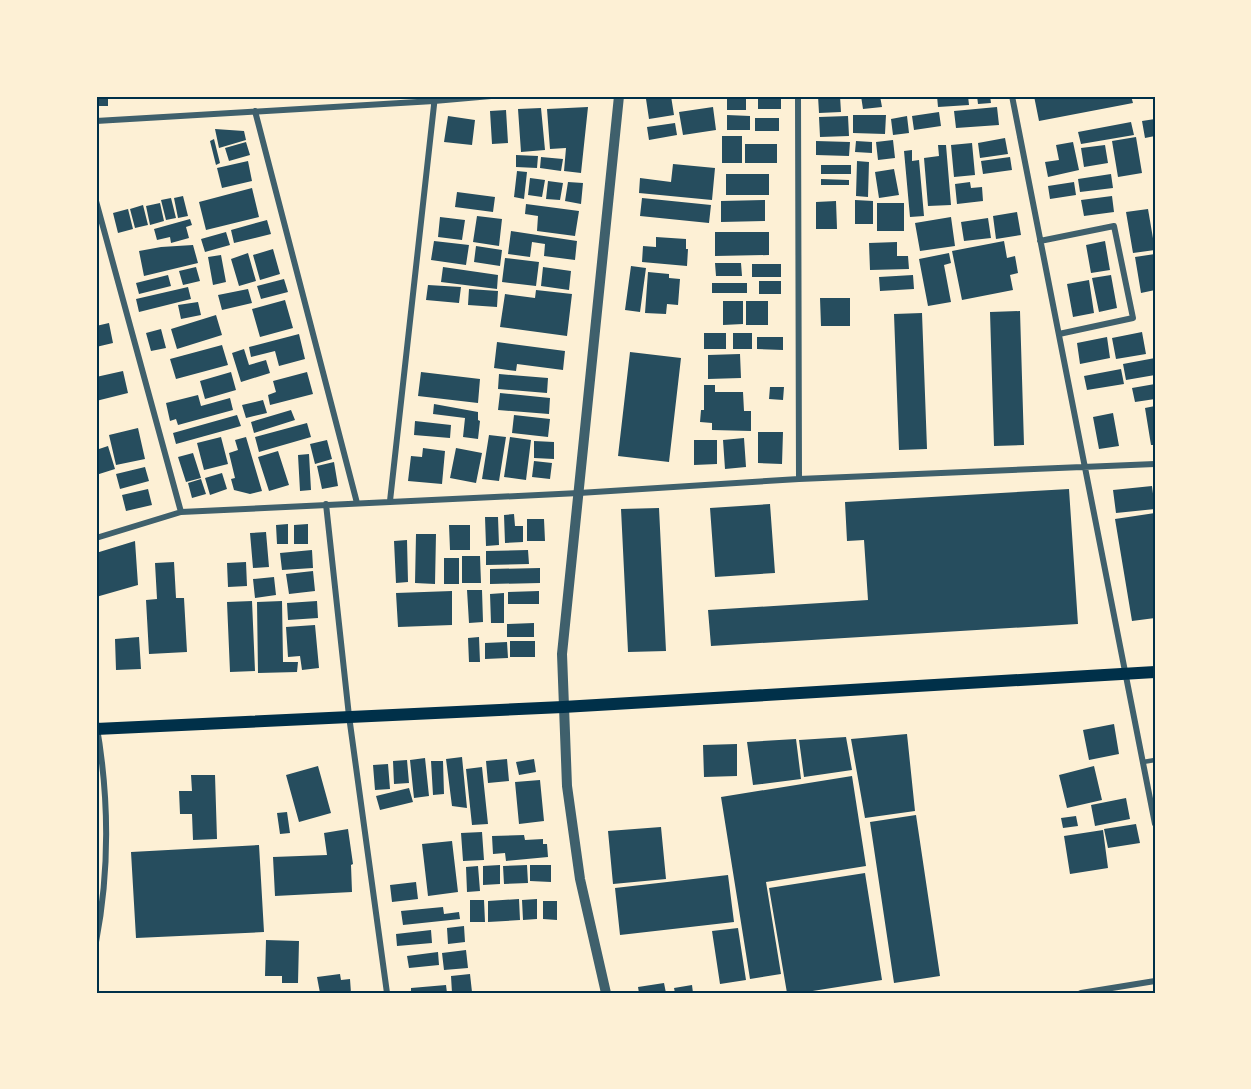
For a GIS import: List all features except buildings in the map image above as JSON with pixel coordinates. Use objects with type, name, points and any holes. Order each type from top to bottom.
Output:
[{"type":"main road","points":[[96,727],[563,707],[1155,672]]},
{"type":"street","points":[[96,121],[491,96]]},
{"type":"street","points":[[606,993],[580,879],[567,786],[562,654],[619,96]]},
{"type":"street","points":[[798,96],[799,479]]},
{"type":"street","points":[[1012,96],[1155,824]]},
{"type":"street","points":[[390,501],[435,99]]},
{"type":"street","points":[[255,111],[357,502]]},
{"type":"street","points":[[96,201],[181,512]]},
{"type":"street","points":[[1040,241],[1113,226],[1133,318],[1059,334]]},
{"type":"street","points":[[96,538],[181,512],[579,493],[799,479],[1155,464]]},
{"type":"street","points":[[326,504],[349,716],[387,993]]},
{"type":"street","points":[[96,727],[107,828],[102,907],[96,942]]},
{"type":"street","points":[[1081,993],[1155,981]]},
{"type":"lane","points":[[1143,762],[1155,760]]}]
